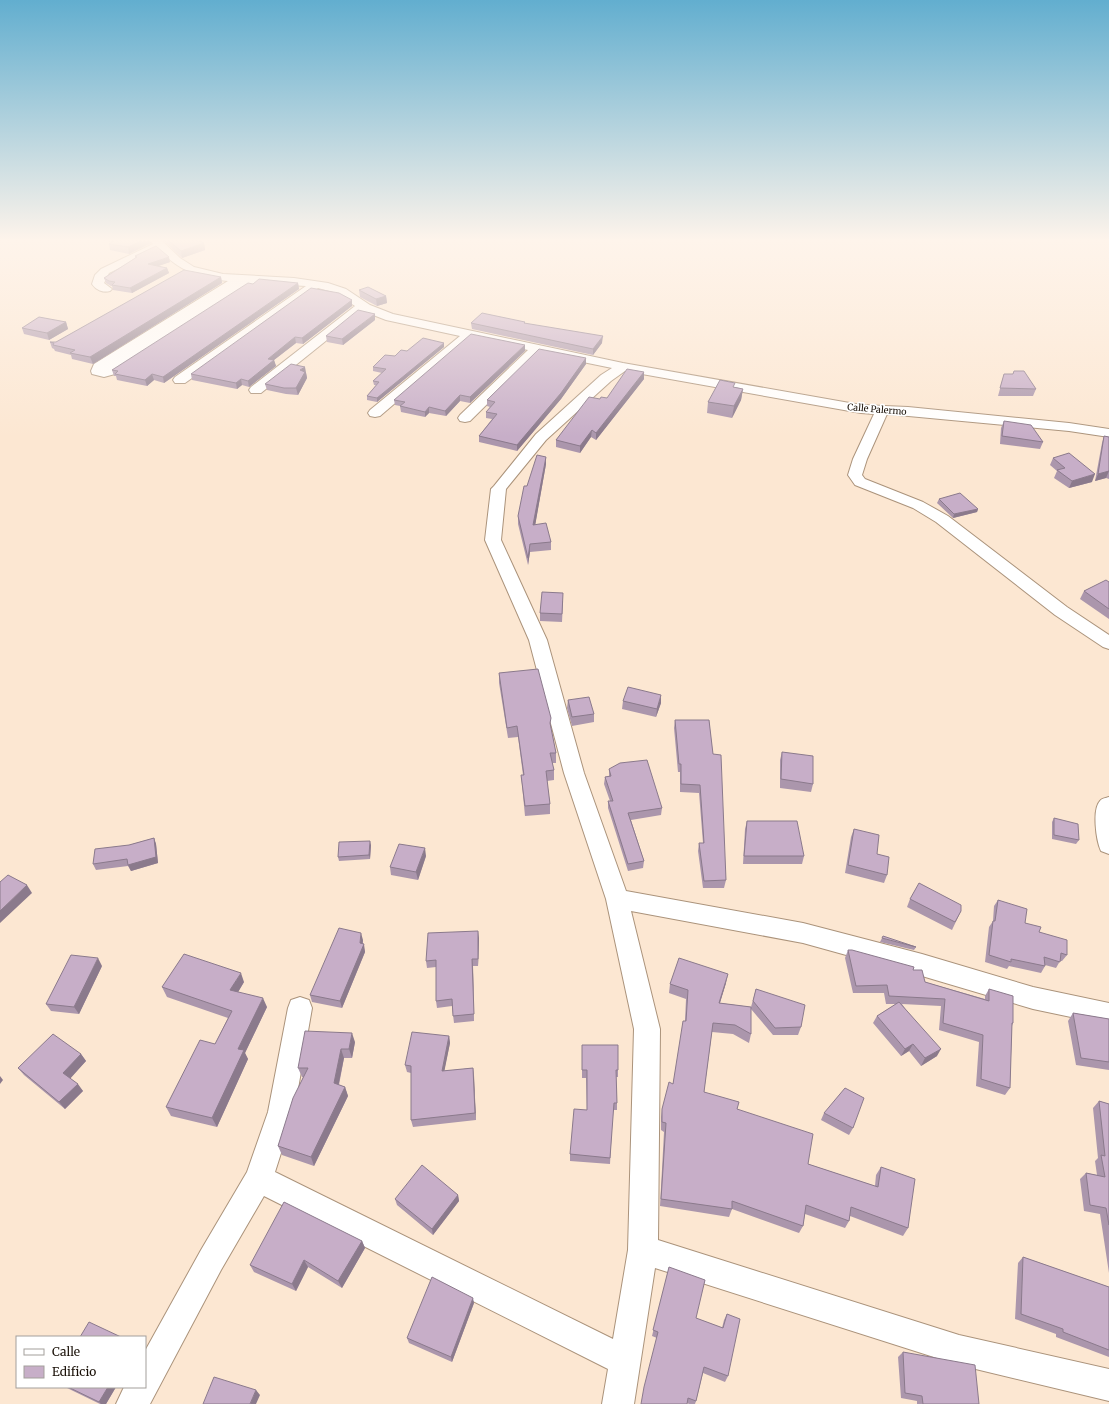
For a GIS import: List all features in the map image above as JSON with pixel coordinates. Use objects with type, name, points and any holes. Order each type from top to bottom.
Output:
[{"type":"street","points":[[144,344],[203,306]]},
{"type":"street","points":[[200,308],[205,306]]},
{"type":"street","points":[[180,380],[286,306]]},
{"type":"street","points":[[256,390],[363,306]]},
{"type":"street","name":"Calle Palermo","points":[[363,306],[376,313],[390,317],[623,367],[861,409],[916,412],[1109,433]]},
{"type":"street","points":[[375,413],[469,334]]},
{"type":"street","points":[[465,418],[537,348]]},
{"type":"street","points":[[618,1404],[643,1250],[647,1029],[617,899],[574,772],[538,640],[493,540],[499,489],[541,437],[606,378],[623,367]]},
{"type":"street","points":[[882,410],[860,459],[855,475],[860,482],[918,505],[942,519],[1061,611],[1109,643]]},
{"type":"street","points":[[1109,805],[1107,807],[1107,834],[1109,845]]},
{"type":"street","points":[[617,899],[803,933],[922,965],[1033,998],[1109,1014]]},
{"type":"street","points":[[146,1381],[211,1260],[259,1179],[281,1112],[300,1008]]},
{"type":"street","points":[[259,1179],[625,1361]]},
{"type":"street","points":[[643,1250],[959,1350],[1109,1385]]},
{"type":"street","points":[[132,1404],[142,1388]]},
{"type":"building","points":[[121,306],[174,306],[90,357],[70,353],[75,350],[53,345],[54,343],[50,342],[56,342]]},
{"type":"building","points":[[213,306],[266,306],[163,377],[152,374],[145,380],[115,374],[118,371],[112,370]]},
{"type":"building","points":[[287,306],[345,306],[302,338],[295,337],[268,359],[274,360],[248,381],[241,379],[236,383],[191,374]]},
{"type":"building","points":[[358,310],[375,314],[342,339],[326,336]]},
{"type":"building","points":[[482,313],[525,322],[524,323],[603,336],[593,349],[471,323]]},
{"type":"building","points":[[39,317],[66,322],[47,333],[22,328]]},
{"type":"building","points":[[471,334],[525,345],[470,397],[460,395],[445,411],[429,407],[425,412],[400,406],[405,402],[394,400]]},
{"type":"building","points":[[423,338],[444,343],[377,398],[367,396],[379,382],[373,381],[386,369],[373,367],[385,355],[395,356],[401,350],[407,351]]},
{"type":"building","points":[[539,349],[586,358],[561,393],[517,445],[479,436],[497,414],[486,412],[495,402],[487,400]]},
{"type":"building","points":[[291,364],[305,367],[300,370],[305,372],[296,388],[284,388],[265,384]]},
{"type":"building","points":[[627,369],[644,372],[596,433],[592,430],[580,446],[556,440],[589,397],[600,399],[601,397],[607,398]]},
{"type":"building","points":[[1014,371],[1024,371],[1036,389],[1000,388],[1004,374],[1013,374]]},
{"type":"building","points":[[720,380],[735,383],[733,387],[743,389],[734,406],[708,402]]},
{"type":"building","points":[[1004,421],[1031,425],[1043,442],[1002,436]]},
{"type":"building","points":[[1104,436],[1109,437],[1109,471],[1098,474]]},
{"type":"building","points":[[1069,453],[1095,474],[1072,481],[1057,470],[1065,468],[1053,458]]},
{"type":"building","points":[[537,455],[546,457],[533,525],[546,523],[551,542],[530,544],[528,558],[518,516],[524,486],[527,486]]},
{"type":"building","points":[[960,493],[978,509],[954,514],[939,499]]},
{"type":"building","points":[[1106,580],[1109,582],[1109,609],[1084,591]]},
{"type":"building","points":[[542,592],[563,593],[562,614],[540,613]]},
{"type":"building","points":[[538,669],[551,718],[550,723],[556,753],[550,753],[554,770],[546,771],[550,804],[525,806],[521,775],[524,775],[517,726],[507,728],[499,673]]},
{"type":"building","points":[[628,687],[661,695],[657,709],[623,701]]},
{"type":"building","points":[[589,697],[594,714],[572,717],[568,700]]},
{"type":"building","points":[[675,720],[709,720],[713,754],[721,755],[726,880],[704,881],[699,843],[704,843],[700,785],[681,784],[681,764],[679,764]]},
{"type":"building","points":[[782,752],[813,756],[813,784],[781,779]]},
{"type":"building","points":[[647,760],[662,808],[628,813],[644,861],[628,864],[608,801],[613,801],[605,777],[611,776],[609,769],[620,763]]},
{"type":"building","points":[[1054,818],[1078,824],[1079,840],[1054,835]]},
{"type":"building","points":[[747,821],[797,821],[804,856],[744,856]]},
{"type":"building","points":[[854,829],[879,835],[877,854],[889,857],[887,875],[848,865]]},
{"type":"building","points":[[154,838],[156,857],[128,865],[127,859],[93,864],[95,849],[129,845]]},
{"type":"building","points":[[370,841],[369,855],[338,857],[339,842]]},
{"type":"building","points":[[399,844],[425,848],[416,872],[390,867]]},
{"type":"building","points":[[8,875],[27,885],[0,911],[0,882]]},
{"type":"building","points":[[919,883],[961,905],[961,911],[955,922],[910,899]]},
{"type":"building","points":[[998,900],[1027,909],[1025,923],[1041,927],[1039,932],[1067,940],[1067,955],[1061,953],[1060,962],[1044,957],[1045,966],[1011,959],[1011,962],[989,955],[993,921],[995,921]]},
{"type":"building","points":[[339,928],[361,933],[360,943],[364,944],[340,1001],[310,995]]},
{"type":"building","points":[[478,931],[478,959],[472,959],[474,1014],[453,1016],[452,999],[436,1001],[436,960],[426,961],[428,933]]},
{"type":"building","points":[[883,936],[916,947],[882,938]]},
{"type":"building","points":[[848,950],[914,967],[913,970],[922,970],[925,982],[989,1001],[989,989],[1013,996],[1010,1088],[981,1079],[983,1035],[943,1023],[945,999],[889,996],[887,985],[856,986]]},
{"type":"building","points":[[184,954],[241,973],[230,990],[263,998],[238,1049],[244,1050],[212,1118],[166,1107],[200,1040],[215,1044],[232,1011],[162,987]]},
{"type":"building","points":[[71,955],[98,958],[74,1007],[46,1004]]},
{"type":"building","points":[[679,958],[728,974],[719,1003],[751,1007],[751,1034],[735,1025],[713,1023],[704,1092],[739,1102],[737,1109],[813,1134],[808,1164],[878,1187],[881,1167],[915,1179],[908,1228],[851,1207],[849,1221],[806,1205],[803,1226],[732,1201],[732,1209],[661,1199],[666,1123],[662,1122],[662,1109],[669,1082],[673,1084],[683,1021],[686,1021],[688,990],[670,984]]},
{"type":"building","points":[[756,989],[805,1005],[801,1027],[775,1028],[753,1001]]},
{"type":"building","points":[[899,1002],[941,1049],[925,1058],[913,1044],[905,1049],[877,1016]]},
{"type":"building","points":[[1073,1013],[1109,1019],[1109,1062],[1081,1058]]},
{"type":"building","points":[[305,1031],[352,1033],[349,1049],[341,1049],[334,1083],[345,1087],[311,1157],[278,1146],[293,1098],[308,1068],[298,1068]]},
{"type":"building","points":[[412,1032],[449,1036],[442,1071],[473,1068],[475,1113],[411,1120],[411,1066],[405,1065]]},
{"type":"building","points":[[53,1034],[81,1054],[63,1073],[78,1084],[59,1102],[18,1068]]},
{"type":"building","points":[[582,1045],[618,1045],[618,1070],[616,1070],[617,1103],[614,1103],[610,1158],[570,1154],[574,1109],[587,1110],[587,1070],[582,1070]]},
{"type":"building","points":[[845,1088],[864,1098],[853,1128],[824,1113]]},
{"type":"building","points":[[1099,1101],[1109,1104],[1109,1225],[1106,1208],[1090,1205],[1086,1173],[1105,1177],[1101,1155],[1105,1156]]},
{"type":"building","points":[[422,1165],[458,1195],[432,1229],[395,1199]]},
{"type":"building","points":[[284,1202],[362,1241],[338,1281],[304,1260],[292,1284],[250,1265]]},
{"type":"building","points":[[1023,1257],[1109,1287],[1109,1350],[1063,1332],[1063,1329],[1021,1314]]},
{"type":"building","points":[[669,1267],[705,1280],[696,1318],[723,1328],[727,1314],[740,1319],[728,1376],[704,1367],[696,1401],[688,1398],[687,1404],[641,1404],[658,1332],[653,1330]]},
{"type":"building","points":[[432,1277],[473,1298],[451,1357],[407,1338]]},
{"type":"building","points":[[89,1322],[119,1336],[81,1336]]},
{"type":"building","points":[[903,1352],[975,1365],[979,1404],[923,1404],[922,1396],[905,1393]]},
{"type":"building","points":[[214,1377],[256,1390],[250,1404],[203,1404]]},
{"type":"building","points":[[70,1388],[107,1388],[99,1402]]}]
